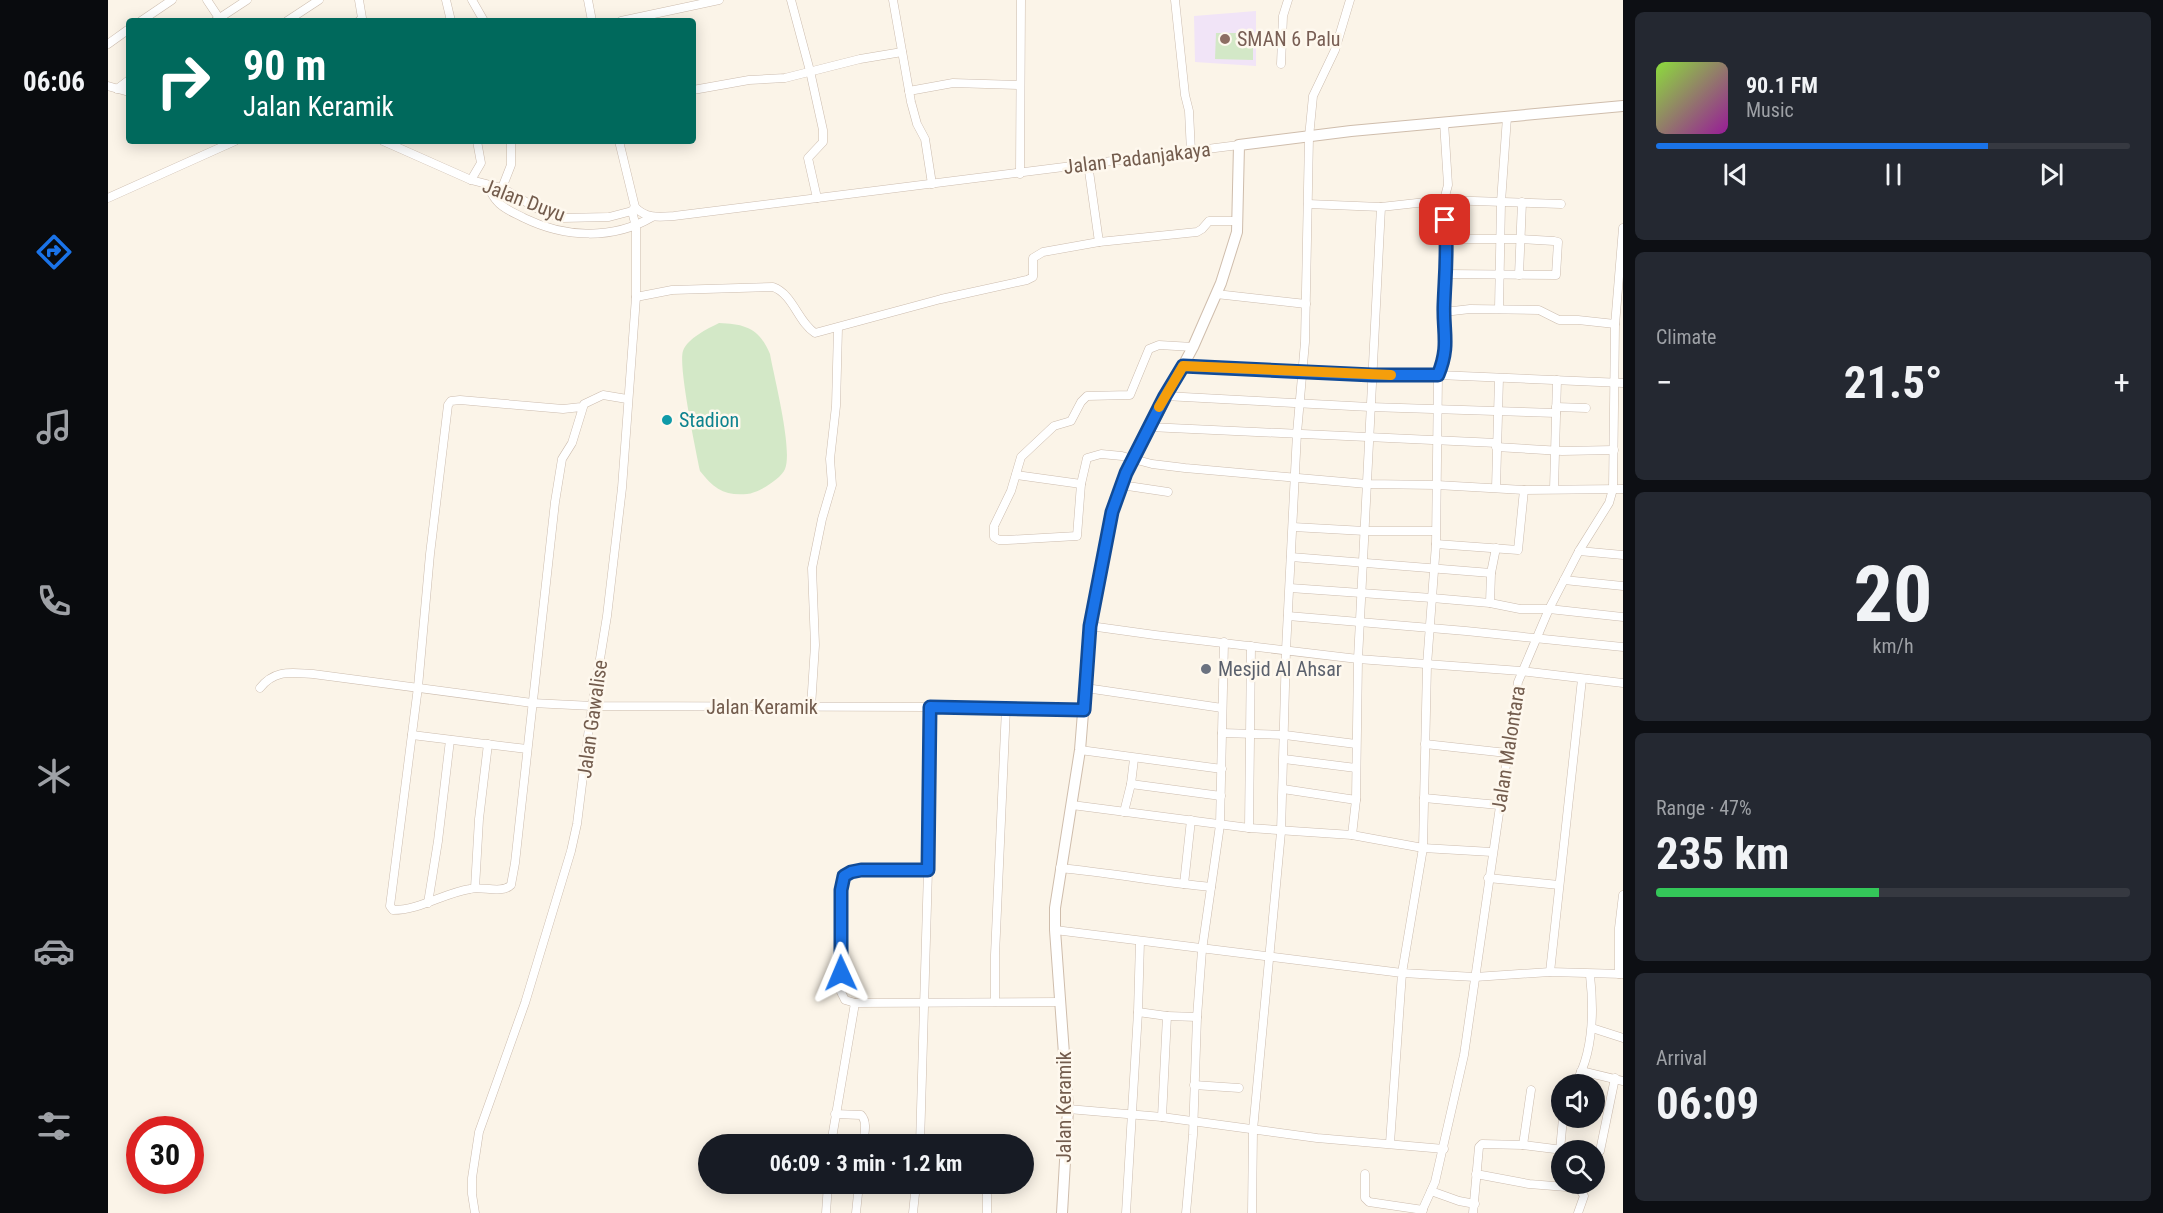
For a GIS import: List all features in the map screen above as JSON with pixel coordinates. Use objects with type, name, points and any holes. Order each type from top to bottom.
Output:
[{"type":"street","points":[[145,18],[172,0]]},
{"type":"street","points":[[207,0],[217,18]]},
{"type":"street","points":[[221,18],[247,0]]},
{"type":"street","points":[[291,18],[319,0]]},
{"type":"street","points":[[359,0],[362,18]]},
{"type":"street","points":[[446,0],[450,18]]},
{"type":"street","points":[[472,0],[482,18]]},
{"type":"street","points":[[588,0],[591,18]]},
{"type":"street","points":[[649,18],[719,0]]},
{"type":"street","points":[[790,0],[810,71],[824,138],[808,158],[817,198]]},
{"type":"street","points":[[893,0],[909,91],[917,124],[925,139],[932,184]]},
{"type":"street","points":[[1020,174],[1021,0]]},
{"type":"street","points":[[1175,0],[1185,95],[1189,111],[1191,152]]},
{"type":"street","points":[[1281,64],[1283,16],[1288,0]]},
{"type":"street","points":[[1252,1213],[1253,1130],[1281,832],[1286,650],[1306,304],[1308,136],[1313,96],[1335,50],[1350,0]]},
{"type":"street","points":[[108,44],[126,32]]},
{"type":"street","points":[[696,89],[749,80],[780,78],[860,59],[902,52]]},
{"type":"street","points":[[117,89],[126,82]]},
{"type":"street","points":[[909,91],[953,83],[1020,85]]},
{"type":"street","points":[[108,86],[126,91]]},
{"type":"street","name":"Jalan Padanjakaya","points":[[652,217],[1020,174],[1308,136],[1623,106]]},
{"type":"street","points":[[1499,309],[1501,202],[1507,117]]},
{"type":"street","points":[[1390,1143],[1402,973],[1423,848],[1427,665],[1436,544],[1438,375],[1445,358],[1446,337],[1444,312],[1447,239],[1444,200],[1448,185],[1444,122]]},
{"type":"street","points":[[108,198],[228,144]]},
{"type":"street","name":"Jalan Duyu","points":[[389,144],[471,180],[502,188],[538,209],[562,218],[605,218],[633,209]]},
{"type":"street","points":[[471,180],[482,163],[478,144]]},
{"type":"street","points":[[502,188],[512,165],[511,144]]},
{"type":"street","name":"Jalan Gawalise","points":[[475,1213],[472,1178],[479,1132],[525,1003],[577,824],[607,616],[622,488],[636,297],[636,227],[620,144]]},
{"type":"street","name":"Jalan Keramik","points":[[1062,1213],[1068,1109],[1055,930],[1056,901],[1080,750],[1090,626],[1109,522],[1121,485],[1165,396],[1193,347],[1233,247],[1238,221],[1239,145]]},
{"type":"street","points":[[1088,164],[1099,242]]},
{"type":"street","points":[[488,185],[497,202],[555,231],[583,234],[615,231],[636,227],[652,217]]},
{"type":"street","points":[[108,192],[119,192]]},
{"type":"street","points":[[1308,204],[1381,207],[1444,200],[1561,204]]},
{"type":"street","points":[[1519,274],[1522,202]]},
{"type":"street","points":[[1352,836],[1356,800],[1358,658],[1381,207]]},
{"type":"street","points":[[633,209],[652,217]]},
{"type":"street","points":[[636,297],[672,290],[773,287],[783,292],[804,325],[813,333],[941,299],[1027,280],[1033,277],[1033,259],[1038,255],[1099,242],[1197,232],[1202,230],[1209,221],[1238,221]]},
{"type":"street","name":"Jalan Malontara","points":[[1422,1211],[1444,1149],[1464,1055],[1488,878],[1521,671],[1549,609],[1579,551],[1609,503],[1613,489],[1615,324],[1622,270],[1623,228]]},
{"type":"street","points":[[1447,239],[1521,239],[1558,242],[1556,275],[1447,274]]},
{"type":"street","points":[[1216,294],[1306,304]]},
{"type":"street","points":[[1444,312],[1499,309],[1539,310],[1559,320],[1615,324]]},
{"type":"street","points":[[811,707],[815,634],[812,568],[832,485],[830,459],[836,406],[838,328]]},
{"type":"street","points":[[1193,347],[1159,345],[1149,350],[1130,395],[1090,395],[1085,398],[1071,421],[1053,426],[1024,453],[1019,461],[1011,491],[994,526],[993,534],[999,540],[1077,536],[1081,484],[1087,458],[1101,454],[1185,468],[1296,480],[1524,490],[1623,489]]},
{"type":"street","points":[[1183,366],[1623,383]]},
{"type":"street","points":[[1496,488],[1499,378]]},
{"type":"street","points":[[1554,489],[1557,380]]},
{"type":"street","points":[[581,407],[563,409],[460,400],[450,402],[430,554],[418,687],[390,906],[395,911],[469,889],[505,889],[511,885],[516,863],[560,465],[572,443],[581,407],[588,400],[599,396],[627,399]]},
{"type":"street","points":[[1165,396],[1437,409],[1586,408]]},
{"type":"street","points":[[1149,427],[1297,433],[1555,450],[1614,450]]},
{"type":"street","points":[[1016,475],[1081,484]]},
{"type":"street","points":[[1121,485],[1168,492]]},
{"type":"street","points":[[1436,544],[1518,550],[1524,490]]},
{"type":"street","points":[[1293,527],[1365,531],[1435,531]]},
{"type":"street","points":[[1490,603],[1491,573],[1496,548]]},
{"type":"street","points":[[1579,551],[1623,555]]},
{"type":"street","points":[[1292,557],[1491,573]]},
{"type":"street","points":[[1564,580],[1623,586]]},
{"type":"street","points":[[1290,588],[1490,603],[1520,609],[1549,609],[1623,617]]},
{"type":"street","points":[[1288,616],[1623,648]]},
{"type":"street","points":[[1090,626],[1358,658],[1521,671],[1623,683]]},
{"type":"street","points":[[1186,1213],[1192,1159],[1202,950],[1220,825],[1224,642]]},
{"type":"street","points":[[1249,828],[1251,646]]},
{"type":"street","name":"Jalan Keramik","points":[[260,688],[271,676],[287,673],[313,674],[532,703],[593,706],[1084,710]]},
{"type":"street","points":[[1551,972],[1582,679]]},
{"type":"street","points":[[1086,688],[1222,708]]},
{"type":"street","points":[[920,1134],[930,707]]},
{"type":"street","points":[[995,1002],[1006,708]]},
{"type":"street","points":[[1222,733],[1285,735],[1356,744]]},
{"type":"street","points":[[412,735],[527,749]]},
{"type":"street","points":[[428,903],[450,740]]},
{"type":"street","points":[[475,888],[479,819],[488,744]]},
{"type":"street","points":[[1425,744],[1507,753]]},
{"type":"street","points":[[1080,750],[1221,769]]},
{"type":"street","points":[[1124,812],[1134,759]]},
{"type":"street","points":[[1284,759],[1356,768]]},
{"type":"street","points":[[1131,784],[1221,796]]},
{"type":"street","points":[[1283,789],[1356,800]]},
{"type":"street","points":[[1424,798],[1499,805]]},
{"type":"street","points":[[1072,805],[1281,832],[1352,836],[1423,848],[1492,852]]},
{"type":"street","points":[[1184,884],[1191,820]]},
{"type":"street","points":[[1060,868],[1117,873],[1145,880],[1211,887]]},
{"type":"street","points":[[928,870],[861,870],[844,876],[841,890],[841,993],[845,1000],[855,1003],[1061,1002]]},
{"type":"street","points":[[1488,878],[1559,885]]},
{"type":"street","points":[[1055,930],[1402,973],[1475,977],[1551,972],[1590,975],[1621,974],[1619,928],[1623,895]]},
{"type":"street","points":[[1126,1213],[1140,941]]},
{"type":"street","points":[[1580,1074],[1592,1028],[1590,975]]},
{"type":"street","points":[[832,1134],[855,1003]]},
{"type":"street","points":[[1138,1012],[1197,1017]]},
{"type":"street","points":[[1162,1117],[1167,1016]]},
{"type":"street","points":[[1592,1028],[1623,1038]]},
{"type":"street","points":[[1581,1071],[1619,1080],[1603,1140]]},
{"type":"street","points":[[1194,1085],[1239,1088]]},
{"type":"street","points":[[1523,1145],[1531,1090]]},
{"type":"street","points":[[1068,1109],[1162,1117],[1364,1143],[1390,1143],[1444,1149]]},
{"type":"street","points":[[835,1114],[864,1117],[864,1134]]},
{"type":"street","points":[[1473,1213],[1476,1174],[1482,1144],[1551,1149]]},
{"type":"street","points":[[1365,1174],[1365,1198],[1369,1202],[1422,1211]]},
{"type":"street","points":[[1476,1174],[1528,1184],[1579,1188],[1584,1196],[1578,1213]]},
{"type":"street","points":[[1431,1191],[1475,1204]]},
{"type":"street","points":[[826,1213],[827,1194]]},
{"type":"street","points":[[856,1213],[858,1194]]},
{"type":"street","points":[[913,1213],[915,1194]]},
{"type":"street","points":[[987,1194],[987,1213]]},
{"type":"shaded area","name":"SMAN 6 Palu","points":[[1256,11],[1256,66],[1195,62],[1194,16]]},
{"type":"green space","points":[[1216,33],[1253,33],[1253,60],[1215,59]]},
{"type":"green space","points":[[719,323],[744,326],[756,333],[766,345],[770,354],[782,413],[787,446],[785,469],[769,485],[747,494],[732,494],[720,490],[700,471],[688,409],[683,373],[683,351],[693,338]]},
{"type":"slow traffic","points":[[1159,407],[1183,366],[1391,375]]},
{"type":"place","name":"SMAN 6 Palu","points":[[1225,39]]},
{"type":"place","name":"Stadion","points":[[667,420]]},
{"type":"place","name":"Mesjid Al Ahsar","points":[[1206,669]]},
{"type":"route","points":[[841,973],[841,890],[844,876],[847,873],[861,870],[928,870],[930,707],[1084,710],[1090,626],[1118,491],[1165,396],[1183,366],[1372,375],[1438,375],[1445,358],[1446,337],[1444,307],[1447,239],[1445,220]]}]
